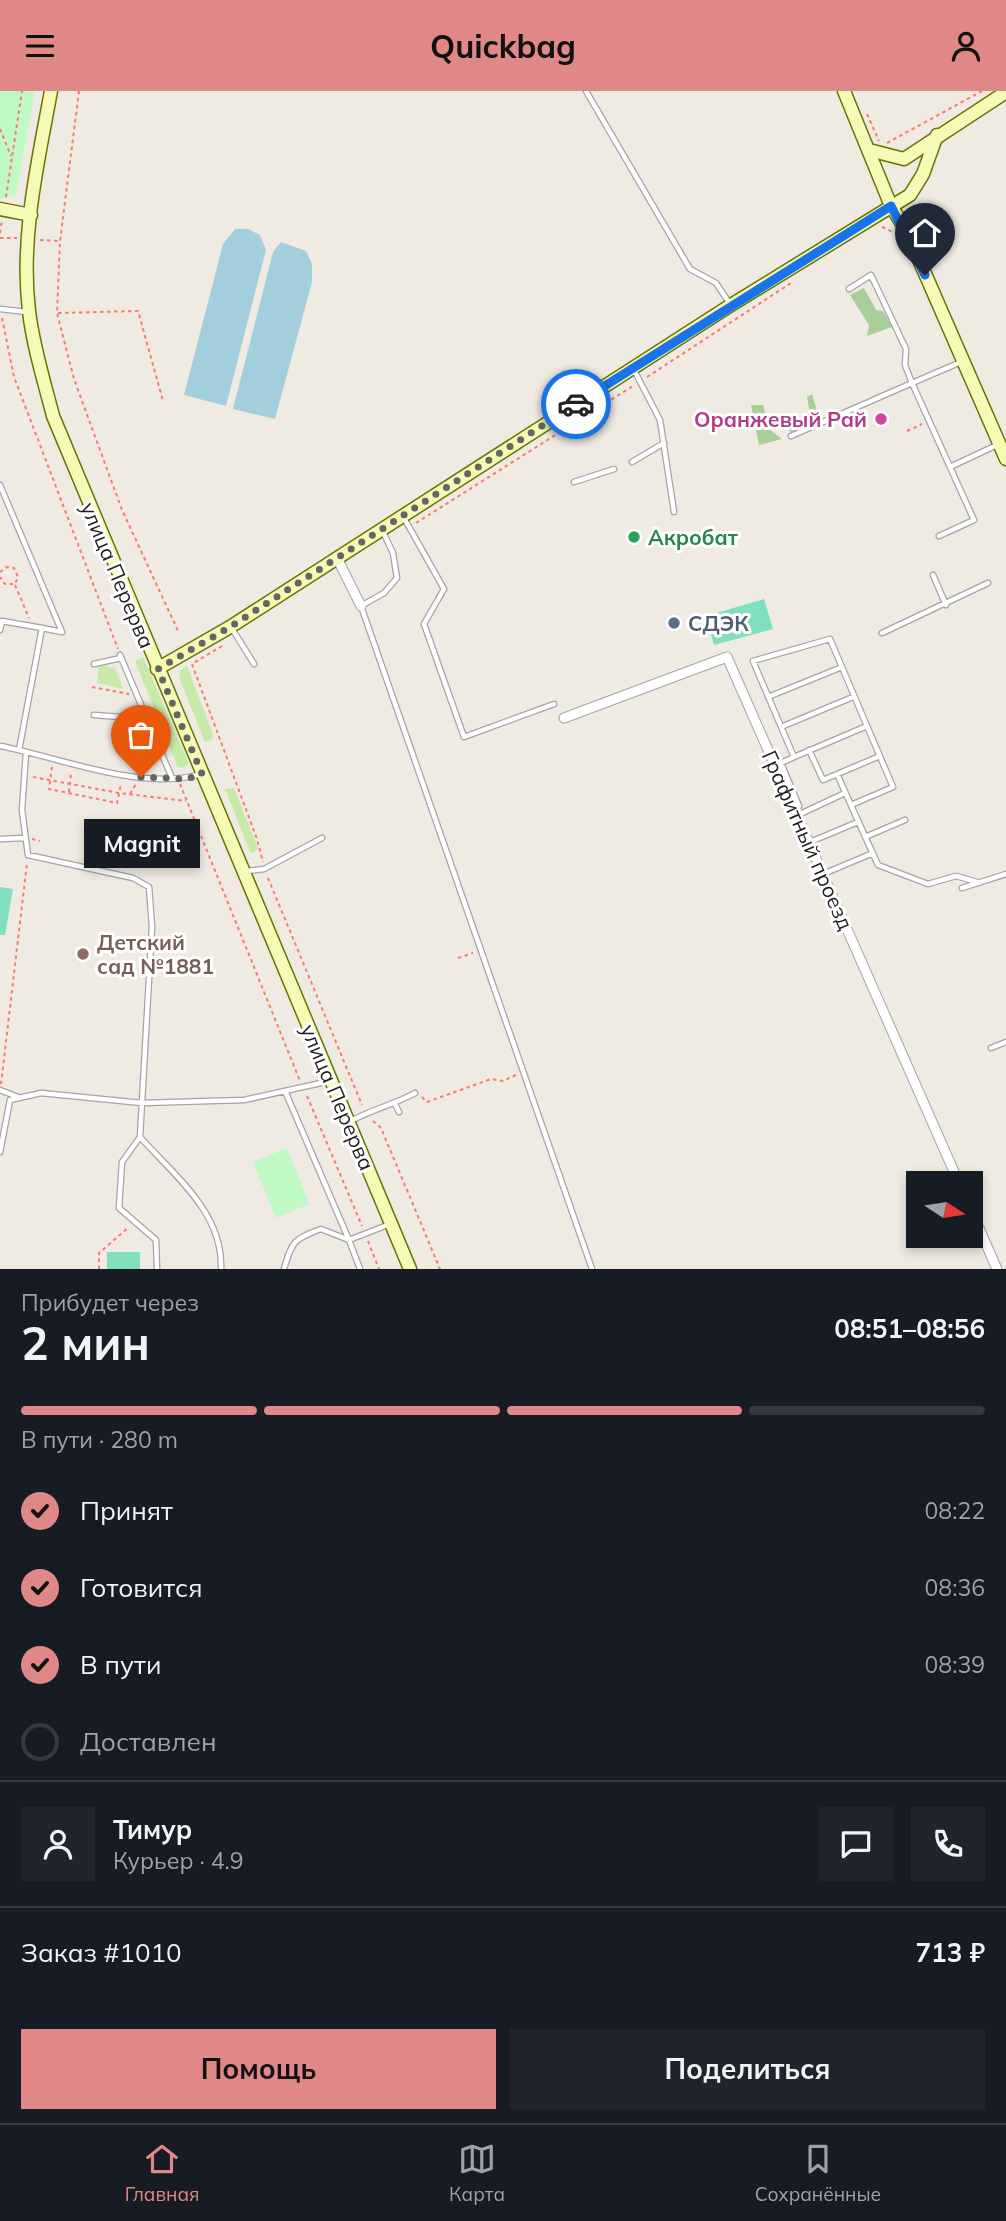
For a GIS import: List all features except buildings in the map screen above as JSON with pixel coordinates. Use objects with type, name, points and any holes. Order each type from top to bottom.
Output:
[{"type":"main road","name":"улица Перерва","points":[[51,91],[31,215],[29,312],[53,416],[410,1269]]},
{"type":"main road","points":[[844,91],[891,206],[906,230],[1006,459]]},
{"type":"main road","points":[[869,150],[904,159],[1006,92]]},
{"type":"main road","points":[[158,669],[234,631],[381,528],[632,367],[910,195],[923,174],[937,135]]},
{"type":"main road","points":[[2,209],[31,215]]},
{"type":"street","points":[[337,558],[361,606]]},
{"type":"street","name":"Графитный проезд","points":[[564,717],[727,657],[798,811],[954,1171]]},
{"type":"street","points":[[984,1240],[997,1269]]},
{"type":"lane","points":[[586,91],[690,269],[716,283],[731,305]]},
{"type":"lane","points":[[849,289],[870,275],[906,349],[905,365],[912,383],[975,520],[939,536]]},
{"type":"lane","points":[[0,310],[29,312]]},
{"type":"lane","points":[[791,436],[962,362]]},
{"type":"lane","points":[[632,367],[660,421],[674,512]]},
{"type":"lane","points":[[632,462],[664,443]]},
{"type":"lane","points":[[950,467],[999,444]]},
{"type":"lane","points":[[574,482],[614,468]]},
{"type":"lane","points":[[0,485],[62,632],[2,621],[0,630]]},
{"type":"lane","points":[[402,515],[444,589],[424,624],[464,737],[554,704]]},
{"type":"lane","points":[[381,528],[393,553],[397,578],[384,593],[361,606],[592,1269]]},
{"type":"lane","points":[[933,575],[946,605]]},
{"type":"lane","points":[[882,633],[988,583]]},
{"type":"lane","points":[[19,750],[42,628]]},
{"type":"lane","points":[[234,631],[254,664]]},
{"type":"lane","points":[[793,757],[753,661],[830,639],[893,787],[851,805]]},
{"type":"lane","points":[[94,664],[121,657],[173,778]]},
{"type":"lane","points":[[768,697],[842,667]]},
{"type":"lane","points":[[781,727],[853,697]]},
{"type":"lane","points":[[94,715],[147,719]]},
{"type":"lane","points":[[845,793],[798,811],[781,763],[867,726]]},
{"type":"lane","points":[[0,746],[141,777],[187,779],[202,774]]},
{"type":"lane","points":[[809,750],[823,780],[880,756]]},
{"type":"lane","points":[[26,753],[24,838],[28,855],[133,878],[149,887],[152,926],[140,1137],[122,1162],[119,1209],[156,1240],[157,1269]]},
{"type":"lane","points":[[837,774],[878,865],[928,884],[956,876],[977,882]]},
{"type":"lane","points":[[866,837],[905,820]]},
{"type":"lane","points":[[810,842],[858,822]]},
{"type":"lane","points":[[0,839],[24,838]]},
{"type":"lane","points":[[242,871],[264,869],[322,838]]},
{"type":"lane","points":[[823,874],[873,853]]},
{"type":"lane","points":[[962,888],[1006,874]]},
{"type":"lane","points":[[990,1048],[1006,1042]]},
{"type":"lane","points":[[0,1152],[10,1100],[41,1093],[142,1103],[244,1100],[330,1081]]},
{"type":"lane","points":[[0,1090],[20,1098]]},
{"type":"lane","points":[[285,1091],[360,1269]]},
{"type":"lane","points":[[348,1122],[365,1113],[395,1104],[415,1093]]},
{"type":"lane","points":[[395,1104],[399,1112]]},
{"type":"lane","points":[[140,1137],[210,1215],[222,1247],[221,1269]]},
{"type":"lane","points":[[284,1269],[290,1246],[299,1237],[321,1229],[349,1240],[391,1223]]},
{"type":"path","points":[[0,233],[22,91]]},
{"type":"path","points":[[79,91],[60,241],[57,313],[74,379],[117,497],[178,633]]},
{"type":"path","points":[[867,113],[881,147],[982,91]]},
{"type":"path","points":[[0,129],[12,157]]},
{"type":"path","points":[[873,229],[881,227],[898,235]]},
{"type":"path","points":[[0,238],[60,241]]},
{"type":"path","points":[[409,527],[640,382],[791,282]]},
{"type":"path","points":[[0,310],[14,377],[121,657]]},
{"type":"path","points":[[57,313],[138,311],[163,401]]},
{"type":"path","points":[[907,431],[929,421]]},
{"type":"path","points":[[0,572],[7,567],[14,568],[18,577],[15,584],[32,627]]},
{"type":"path","points":[[0,576],[5,584],[15,584]]},
{"type":"path","points":[[234,631],[192,664],[257,839],[264,869],[365,1113],[381,1128],[440,1269]]},
{"type":"path","points":[[92,687],[137,695]]},
{"type":"path","points":[[52,759],[49,789],[117,803],[123,773]]},
{"type":"path","points":[[69,793],[72,763]]},
{"type":"path","points":[[25,775],[129,795],[187,802]]},
{"type":"path","points":[[129,795],[141,777]]},
{"type":"path","points":[[94,788],[96,778]]},
{"type":"path","points":[[173,778],[181,785],[379,1269]]},
{"type":"path","points":[[33,839],[40,841]]},
{"type":"path","points":[[0,1090],[28,855]]},
{"type":"path","points":[[415,1093],[427,1102],[462,1092],[491,1079],[503,1081],[524,1071]]},
{"type":"path","points":[[99,1269],[99,1253],[135,1222]]},
{"type":"green space","points":[[0,91],[35,91],[16,194],[0,199]]},
{"type":"green space","points":[[864,288],[876,310],[883,311],[892,327],[867,336],[869,325],[850,295]]},
{"type":"green space","points":[[812,394],[818,414],[810,425],[791,432],[783,426],[811,419],[807,397]]},
{"type":"green space","points":[[751,405],[763,405],[770,430],[782,439],[759,445]]},
{"type":"green space","points":[[764,599],[773,629],[714,645],[706,616]]},
{"type":"green space","points":[[143,657],[189,764],[182,768],[177,766],[135,661]]},
{"type":"green space","points":[[99,665],[115,668],[123,689],[97,683]]},
{"type":"green space","points":[[187,666],[213,734],[212,739],[205,742],[179,677],[181,670]]},
{"type":"green space","points":[[234,788],[258,848],[254,853],[250,852],[225,789]]},
{"type":"green space","points":[[0,887],[13,889],[5,935],[0,935]]},
{"type":"green space","points":[[287,1148],[309,1204],[276,1218],[253,1162]]},
{"type":"green space","points":[[107,1252],[140,1252],[140,1269],[107,1269]]},
{"type":"water","points":[[235,229],[248,229],[260,235],[266,250],[226,406],[184,395],[223,244]]},
{"type":"water","points":[[281,242],[306,251],[312,264],[312,282],[275,419],[233,409],[273,252]]},
{"type":"way so far","points":[[141,777],[187,779],[202,774],[158,669],[230,627],[576,404]]},
{"type":"place","name":"Оранжевый Рай","points":[[881,419]]},
{"type":"place","name":"Акробат","points":[[634,537]]},
{"type":"place","name":"СДЭК","points":[[674,623]]},
{"type":"place","name":"Magnit","points":[[141,777]]},
{"type":"place","name":"Детский сад №1881","points":[[83,954]]},
{"type":"route","points":[[576,404],[891,206],[906,230],[925,275]]}]
